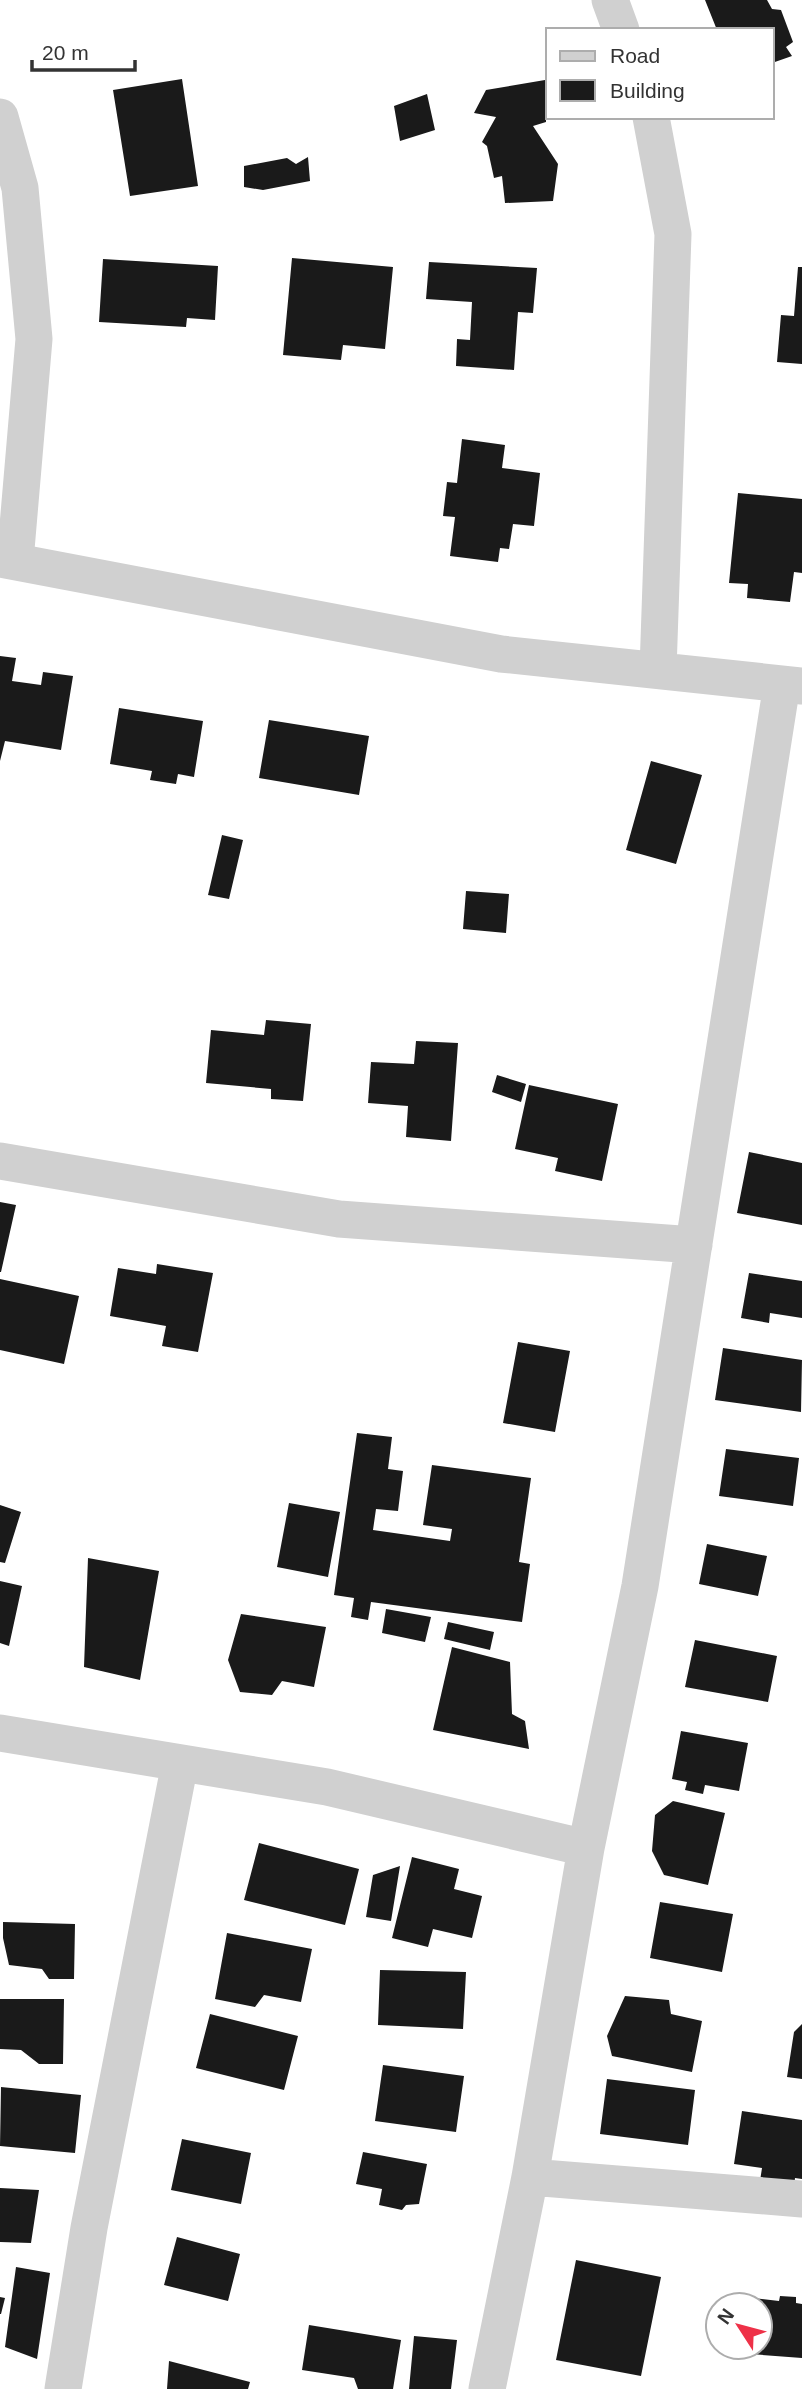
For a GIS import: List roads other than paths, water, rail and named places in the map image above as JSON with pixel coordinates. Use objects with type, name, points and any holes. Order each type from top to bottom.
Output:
[{"type":"street","points":[[610,0],[620,28]]},
{"type":"street","points":[[0,117],[20,188],[34,340],[8,560],[501,654],[792,685],[694,1245],[640,1586],[586,1848],[530,2177],[486,2389]]},
{"type":"street","points":[[651,119],[673,234],[658,670]]},
{"type":"street","points":[[0,1161],[339,1219],[694,1245]]},
{"type":"street","points":[[0,1733],[327,1787],[586,1848]]},
{"type":"street","points":[[63,2389],[89,2228],[180,1763]]},
{"type":"street","points":[[530,2177],[802,2199]]}]
